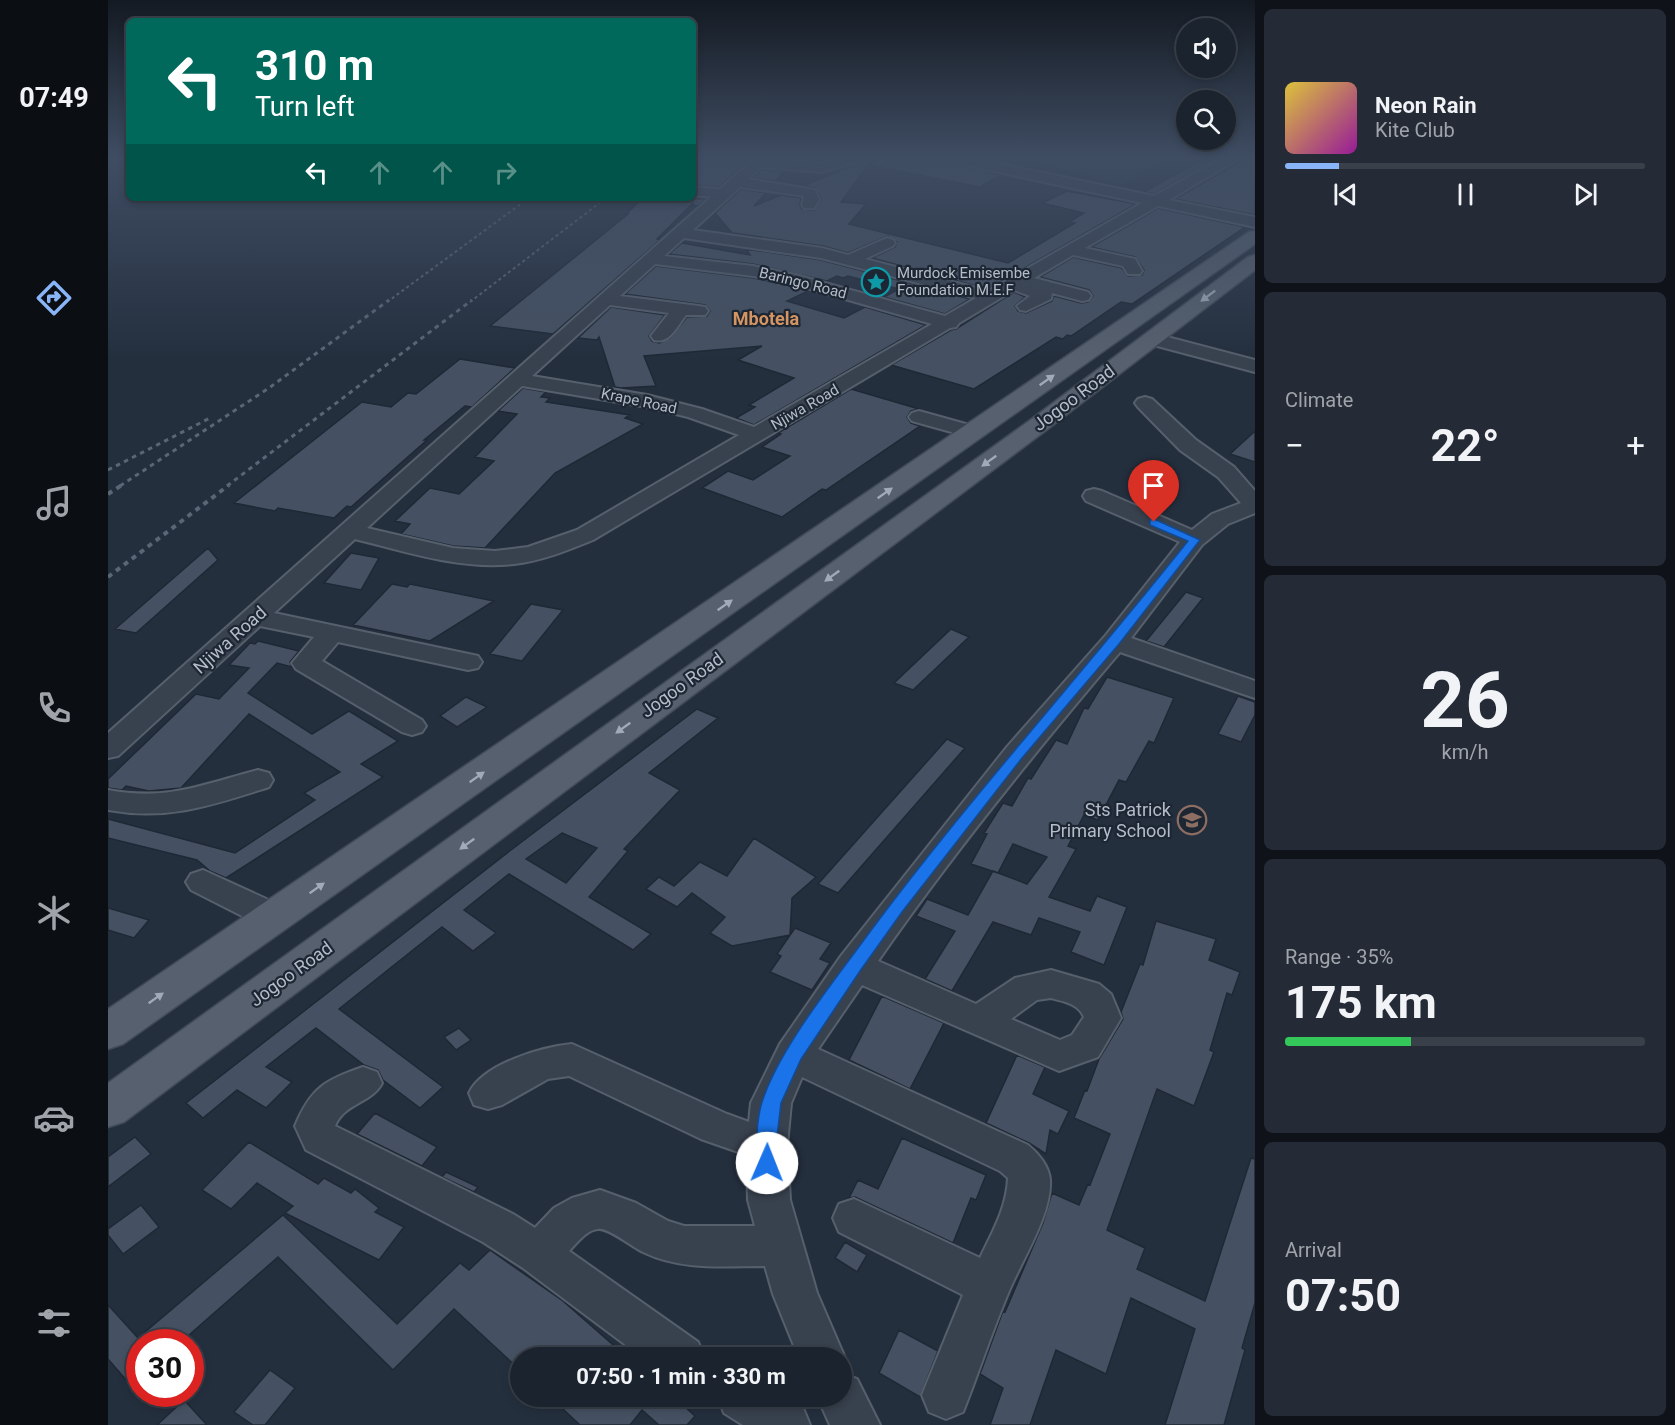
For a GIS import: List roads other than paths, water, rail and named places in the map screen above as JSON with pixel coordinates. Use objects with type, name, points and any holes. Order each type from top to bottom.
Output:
[{"type":"main road","name":"Jogoo Road","points":[[108,1032],[1255,236]]},
{"type":"main road","name":"Jogoo Road","points":[[108,1108],[1036,426],[1255,261]]},
{"type":"main road","points":[[999,414],[1036,426]]},
{"type":"main road","points":[[677,639],[718,658]]},
{"type":"street","name":"Njiwa Road","points":[[108,749],[692,224]]},
{"type":"street","name":"Njiwa Road","points":[[352,531],[441,553],[512,557],[532,554],[585,536],[1117,224]]},
{"type":"street","points":[[683,233],[790,248],[850,260],[992,297]]},
{"type":"street","points":[[850,260],[887,243]]},
{"type":"street","points":[[1072,250],[1129,261],[1134,271]]},
{"type":"street","name":"Baringo Road","points":[[653,259],[753,271],[803,282],[950,323]]},
{"type":"street","points":[[782,293],[803,282]]},
{"type":"street","points":[[1016,283],[1082,296]]},
{"type":"street","points":[[1016,283],[1045,295],[1026,306]]},
{"type":"street","points":[[608,300],[690,310],[660,336]]},
{"type":"street","points":[[1152,339],[1255,366]]},
{"type":"street","name":"Krape Road","points":[[518,380],[647,402],[695,413],[758,435]]},
{"type":"street","points":[[817,1347],[795,1294],[769,1200],[766,1145],[771,1103],[794,1055],[854,966],[897,908],[1017,754],[1115,641],[1194,540],[1221,519],[1255,505],[1226,472],[1188,445],[1145,403]]},
{"type":"street","points":[[919,417],[973,432]]},
{"type":"street","points":[[1094,496],[1194,540]]},
{"type":"street","points":[[256,617],[468,662]]},
{"type":"street","points":[[332,633],[306,663],[412,726]]},
{"type":"street","points":[[1115,641],[1255,690]]},
{"type":"street","points":[[108,800],[132,806],[161,807],[258,780]]},
{"type":"street","points":[[203,882],[274,917]]},
{"type":"street","points":[[854,966],[979,1021]]},
{"type":"street","points":[[794,1055],[1014,1158],[1024,1166],[1030,1179],[1027,1199],[989,1285],[946,1395]]},
{"type":"street","points":[[488,1093],[529,1070],[553,1060],[572,1060],[715,1126],[766,1145]]},
{"type":"street","points":[[363,1083],[340,1092],[321,1109],[315,1126],[320,1138],[498,1228],[538,1254],[667,1347]]},
{"type":"street","points":[[538,1254],[569,1222],[587,1212],[600,1209],[621,1217],[658,1238],[684,1246],[782,1246]]},
{"type":"street","points":[[854,1218],[989,1285]]},
{"type":"street","points":[[758,1407],[786,1425]]},
{"type":"street","points":[[846,1407],[856,1425]]},
{"type":"railway","points":[[387,302],[493,224]]},
{"type":"railway","points":[[470,302],[571,224]]},
{"type":"railway","points":[[120,486],[269,388],[389,300]]},
{"type":"railway","points":[[227,486],[472,300]]},
{"type":"railway","points":[[108,470],[210,418]]},
{"type":"railway","points":[[108,494],[122,485]]},
{"type":"railway","points":[[108,577],[229,485]]},
{"type":"place","name":"Murdock Emisembe Foundation M.E.F","points":[[876,282]]},
{"type":"place","name":"Sts Patrick Primary School","points":[[1192,820]]},
{"type":"district","name":"Mbotela","points":[[766,319]]}]
